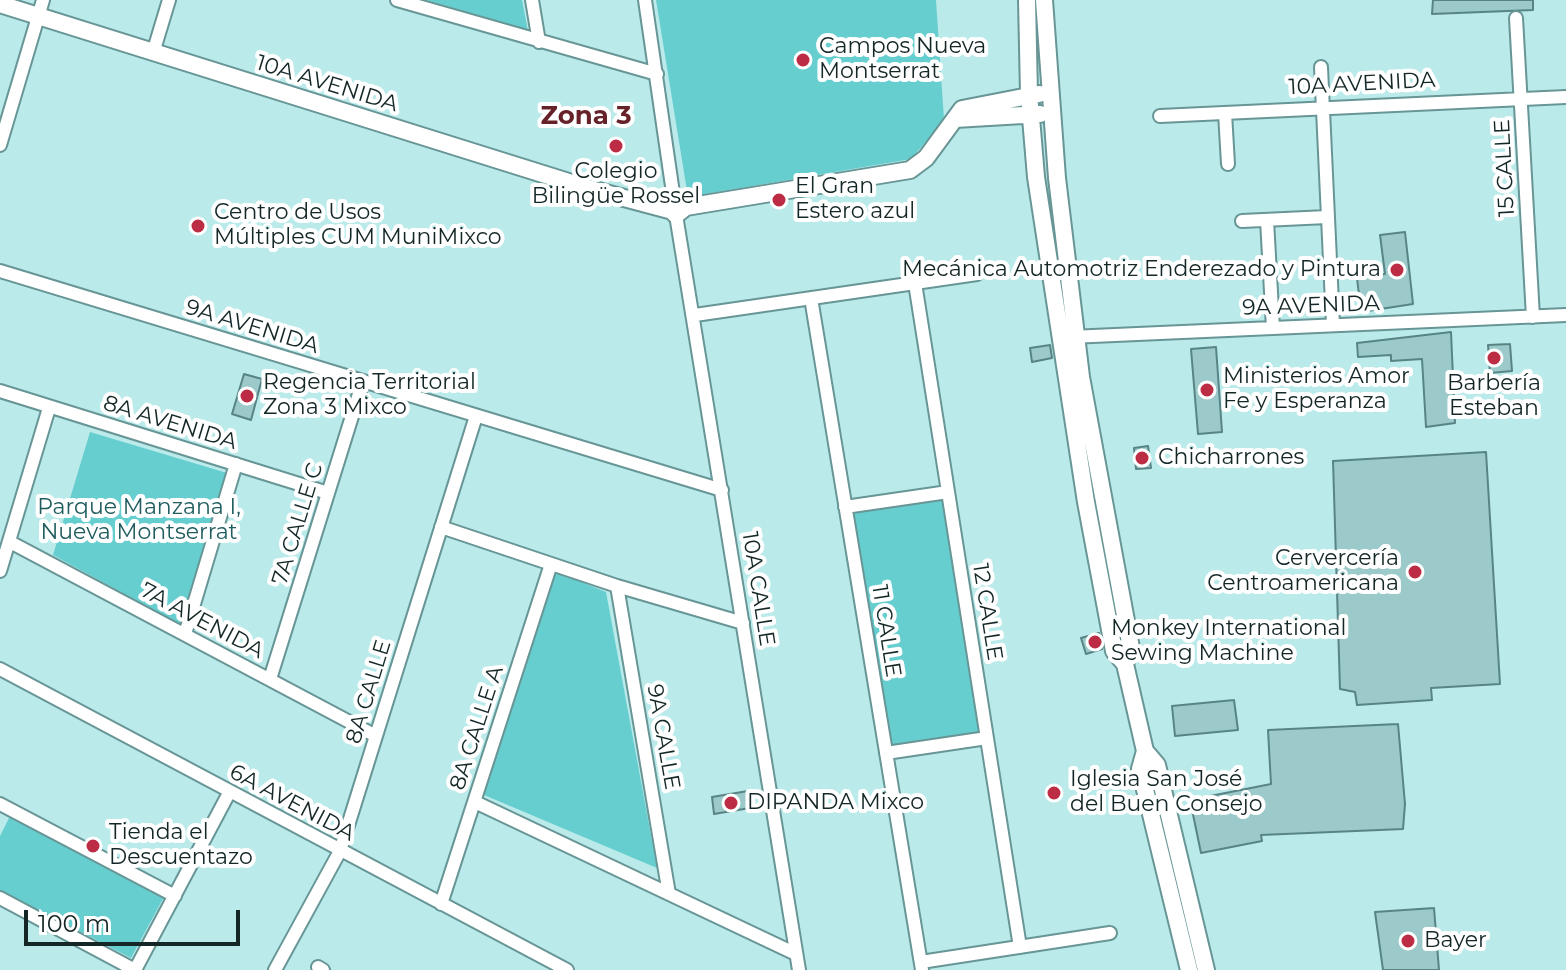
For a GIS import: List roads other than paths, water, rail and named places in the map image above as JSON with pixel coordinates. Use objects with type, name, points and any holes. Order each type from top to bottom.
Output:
[{"type":"main road","points":[[1027,0],[1030,115],[1059,339],[1114,651],[1125,664],[1145,751],[1157,765],[1206,970]]},
{"type":"main road","points":[[1044,0],[1050,114],[1077,337],[1101,497],[1131,648],[1125,664]]},
{"type":"main road","name":"10A AVENIDA","points":[[0,4],[642,203],[674,207],[910,170],[926,158],[962,109],[975,104],[1048,93]]},
{"type":"main road","points":[[954,119],[1050,114]]},
{"type":"main road","points":[[1145,751],[1140,769],[1189,970]]},
{"type":"street","points":[[0,145],[43,0]]},
{"type":"street","points":[[153,53],[169,0]]},
{"type":"street","points":[[397,0],[657,74]]},
{"type":"street","points":[[532,0],[539,42]]},
{"type":"street","name":"10A CALLE","points":[[645,0],[674,207],[695,315],[799,970]]},
{"type":"street","name":"15 CALLE","points":[[1516,18],[1533,317]]},
{"type":"street","points":[[1321,67],[1333,325]]},
{"type":"street","name":"10A AVENIDA","points":[[1160,116],[1566,97]]},
{"type":"street","points":[[1225,113],[1228,164]]},
{"type":"street","points":[[1242,221],[1327,217]]},
{"type":"street","points":[[1267,220],[1273,328]]},
{"type":"street","name":"9A AVENIDA","points":[[0,271],[722,490]]},
{"type":"street","points":[[695,315],[977,274]]},
{"type":"street","name":"12 CALLE","points":[[915,283],[1020,947]]},
{"type":"street","name":"11 CALLE","points":[[811,298],[922,966]]},
{"type":"street","name":"9A AVENIDA","points":[[1059,339],[1566,315]]},
{"type":"street","name":"7A CALLE C","points":[[270,679],[363,381]]},
{"type":"street","name":"8A AVENIDA","points":[[0,391],[328,493]]},
{"type":"street","points":[[0,571],[49,408]]},
{"type":"street","name":"8A CALLE","points":[[275,970],[340,851],[476,416]]},
{"type":"street","points":[[185,634],[236,464]]},
{"type":"street","points":[[845,507],[948,492]]},
{"type":"street","points":[[441,527],[617,586],[743,623]]},
{"type":"street","name":"7A AVENIDA","points":[[10,542],[376,736]]},
{"type":"street","name":"8A CALLE A","points":[[441,904],[551,564]]},
{"type":"street","name":"9A CALLE","points":[[617,586],[669,894]]},
{"type":"street","name":"6A AVENIDA","points":[[0,669],[567,970]]},
{"type":"street","points":[[886,753],[987,738]]},
{"type":"street","points":[[0,898],[135,970],[229,793]]},
{"type":"street","points":[[475,802],[796,954]]},
{"type":"street","points":[[2,810],[175,896]]},
{"type":"street","points":[[922,966],[1110,933]]},
{"type":"place","name":"Campos Nueva Montserrat","points":[[803,60]]},
{"type":"place","name":"Colegio Bilingüe Rossel","points":[[616,146]]},
{"type":"place","name":"El Gran Estero azul","points":[[779,200]]},
{"type":"place","name":"Centro de Usos Múltiples CUM MuniMixco","points":[[198,226]]},
{"type":"place","name":"Mecánica Automotriz Enderezado y Pintura","points":[[1397,270]]},
{"type":"place","name":"Barbería Esteban","points":[[1494,358]]},
{"type":"place","name":"Ministerios Amor Fe y Esperanza","points":[[1207,390]]},
{"type":"place","name":"Regencia Territorial Zona 3 Mixco","points":[[247,396]]},
{"type":"place","name":"Chicharrones","points":[[1142,458]]},
{"type":"place","name":"Cervercería Centroamericana","points":[[1415,572]]},
{"type":"place","name":"Monkey International Sewing Machine","points":[[1095,642]]},
{"type":"place","name":"Iglesia San José del Buen Consejo","points":[[1054,793]]},
{"type":"place","name":"DIPANDA Mixco","points":[[731,803]]},
{"type":"place","name":"Tienda el Descuentazo","points":[[93,846]]},
{"type":"place","name":"Bayer","points":[[1408,941]]},
{"type":"district","name":"Zona 3","points":[[586,116]]},
{"type":"park label","name":"Parque Manzana I, Nueva Montserrat","points":[[139,520]]}]
